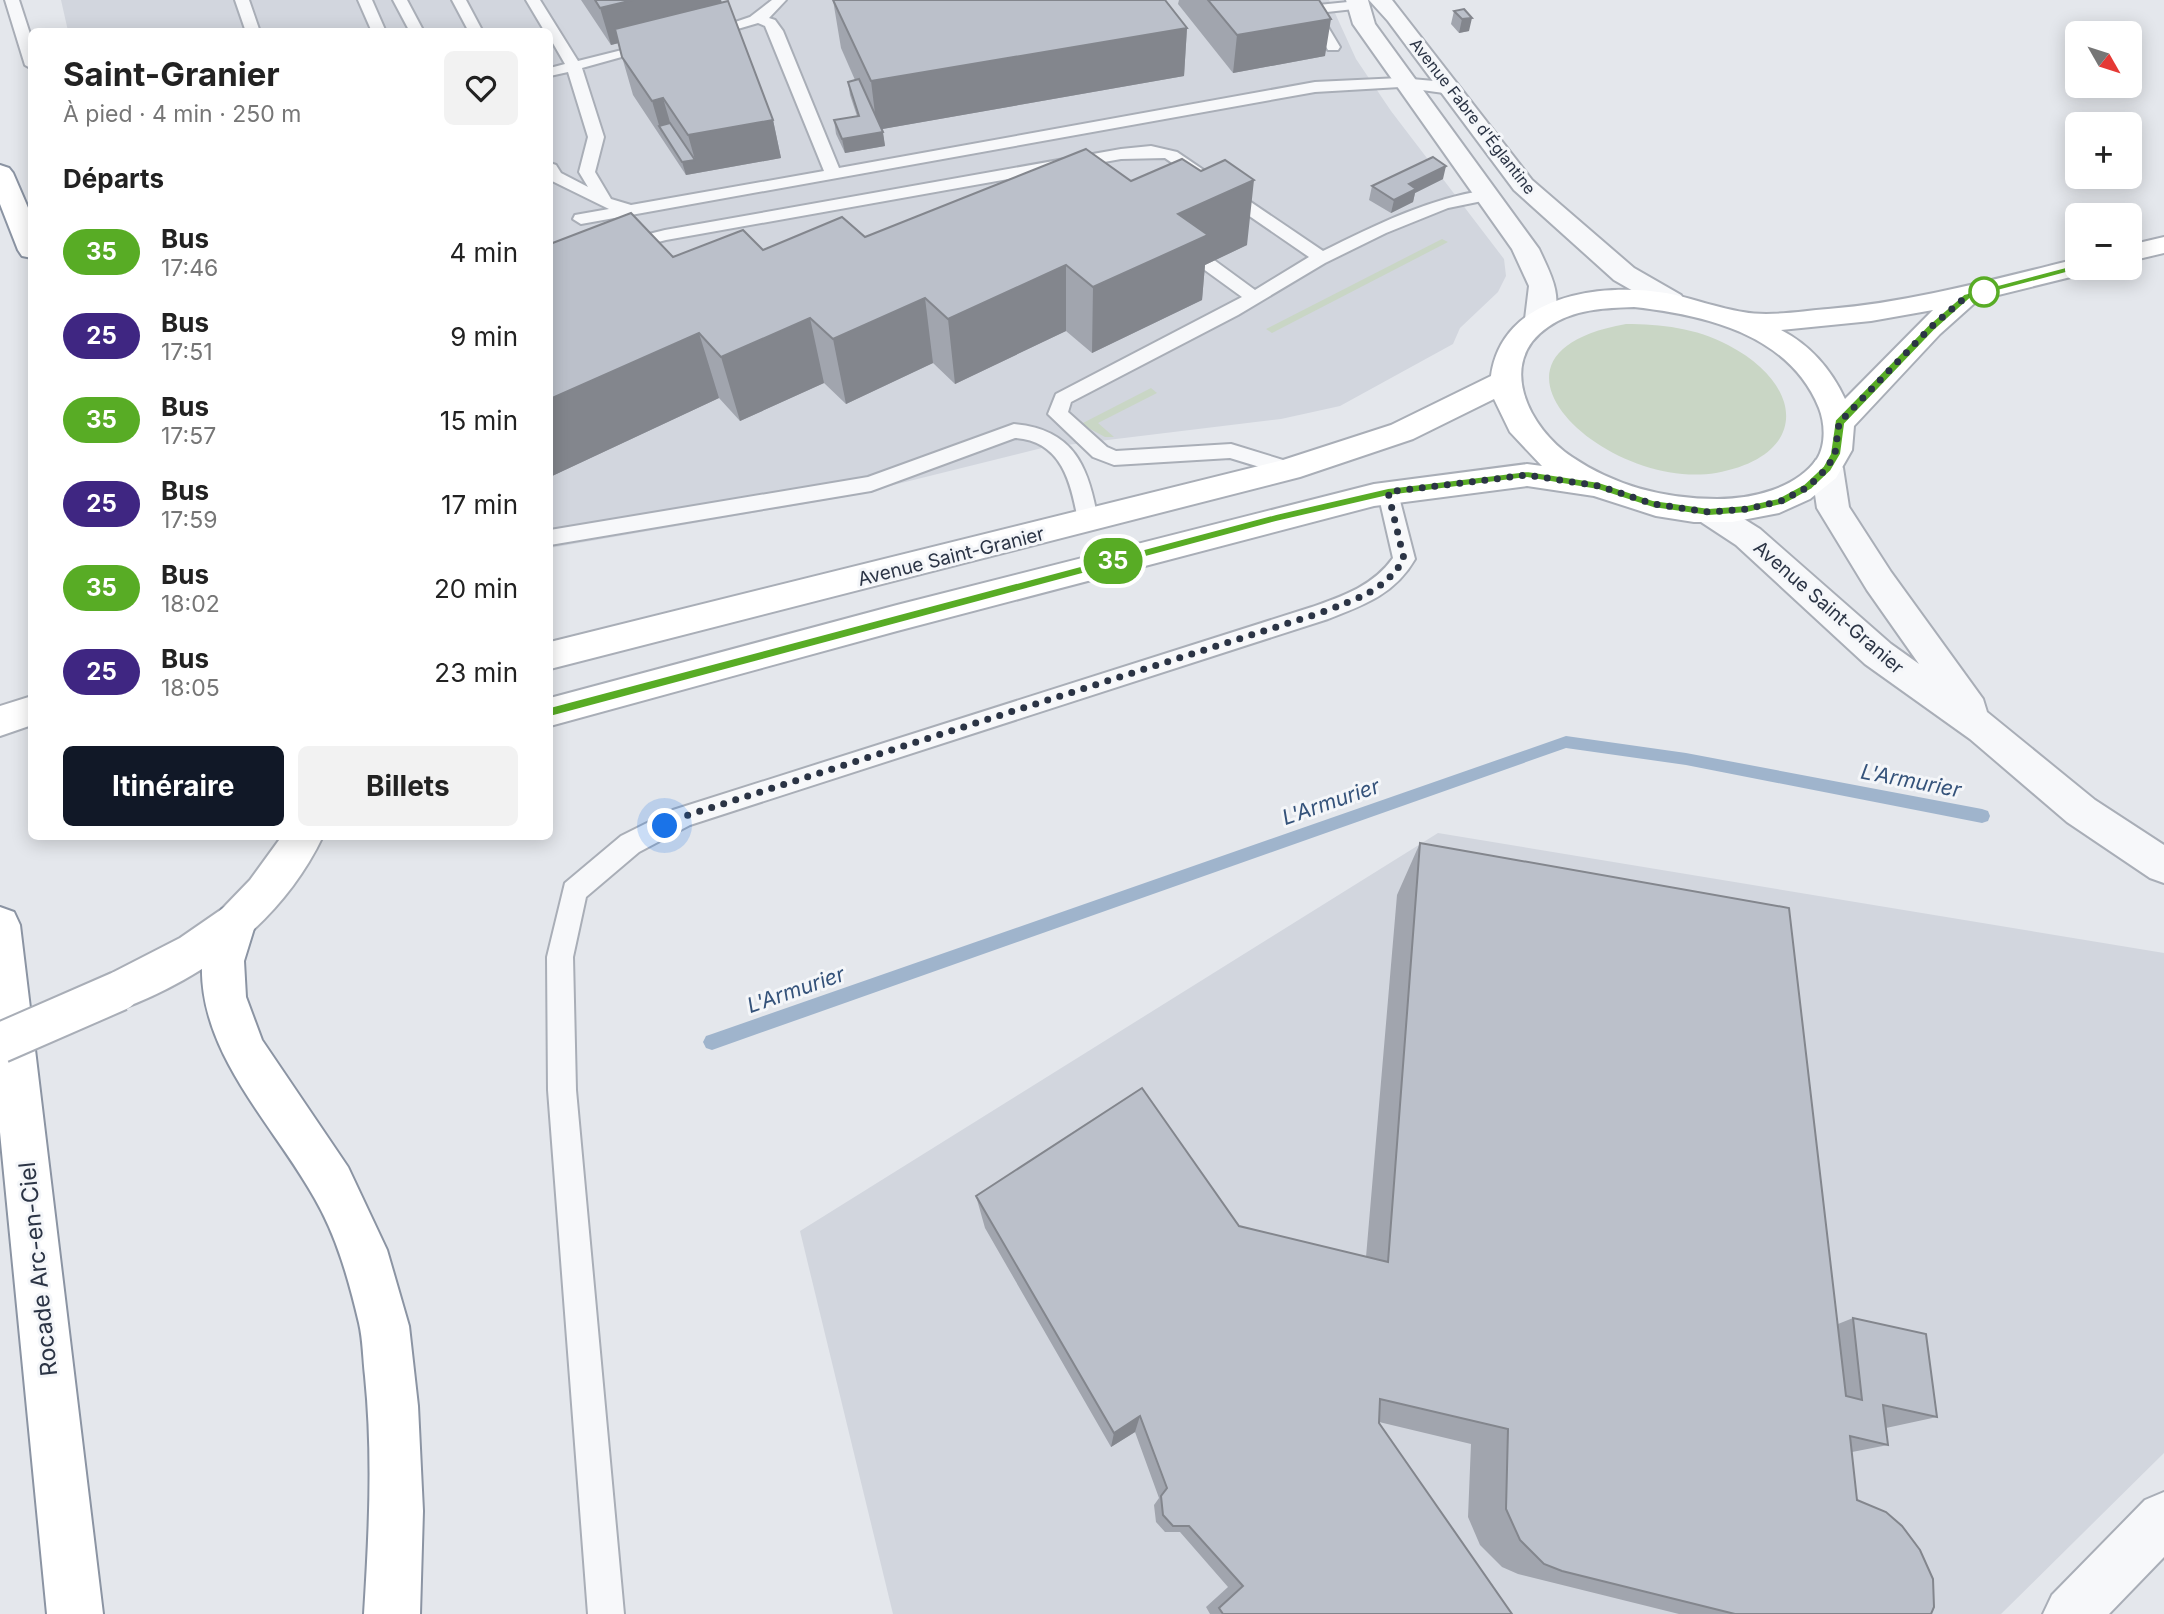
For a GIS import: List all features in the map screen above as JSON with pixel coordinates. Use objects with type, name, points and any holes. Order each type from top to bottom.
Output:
[{"type":"main road","points":[[0,173],[28,240]]},
{"type":"main road","points":[[2142,250],[2164,244]]},
{"type":"main road","points":[[1740,321],[1788,322],[1832,318],[1967,296],[2065,270]]},
{"type":"main road","points":[[1839,423],[1930,328],[1967,296]]},
{"type":"main road","points":[[553,711],[1276,518],[1388,492],[1527,475],[1599,486],[1653,504],[1709,512],[1747,509],[1781,501],[1808,487],[1827,468],[1835,454],[1839,423],[1832,399],[1818,376],[1797,355],[1740,321],[1671,301],[1634,298],[1598,300],[1566,307],[1539,319],[1512,347],[1505,364],[1504,382],[1511,410],[1530,438],[1559,464],[1599,486]]},
{"type":"main road","name":"Avenue Saint-Granier","points":[[553,655],[1289,469],[1402,432],[1504,382]]},
{"type":"main road","points":[[0,721],[28,711]]},
{"type":"main road","points":[[0,1043],[119,991],[177,962],[236,922],[276,880],[301,840]]},
{"type":"main road","points":[[236,922],[223,961],[225,996],[245,1052],[332,1183],[363,1250],[384,1326],[393,1406],[396,1498],[392,1614]]},
{"type":"main road","name":"Rocade Arc-en-Ciel","points":[[0,925],[75,1614]]},
{"type":"street","name":"Avenue Fabre d'Églantine","points":[[1365,2],[1364,24],[1525,249],[1542,286],[1539,319]]},
{"type":"street","name":"Avenue Fabre d'Églantine","points":[[1365,2],[1451,89],[1523,185],[1624,274],[1671,301]]},
{"type":"street","name":"Avenue Saint-Granier","points":[[1827,468],[1833,508],[1879,581],[1983,729]]},
{"type":"street","name":"Avenue Saint-Granier","points":[[1709,512],[1748,537],[1878,654],[1983,729],[2081,811],[2164,866]]},
{"type":"street","points":[[2071,1614],[2164,1519]]},
{"type":"lane","points":[[12,0],[28,52]]},
{"type":"lane","points":[[242,0],[252,28]]},
{"type":"lane","points":[[365,0],[377,28]]},
{"type":"lane","points":[[400,0],[415,28]]},
{"type":"lane","points":[[459,0],[474,28]]},
{"type":"lane","points":[[533,0],[550,28]]},
{"type":"lane","points":[[689,38],[756,18],[775,7],[779,0]]},
{"type":"lane","points":[[1334,47],[1315,16],[1323,8],[1365,2]]},
{"type":"lane","points":[[756,18],[770,23],[776,31],[833,174]]},
{"type":"lane","points":[[553,32],[574,66],[596,137],[587,172],[605,202]]},
{"type":"lane","points":[[553,71],[663,44]]},
{"type":"lane","points":[[581,219],[1315,88],[1405,81],[1427,82],[1451,89]]},
{"type":"lane","points":[[606,251],[665,235],[1147,150],[1171,155],[1315,252],[1319,259]]},
{"type":"lane","points":[[553,174],[605,202]]},
{"type":"lane","points":[[553,192],[631,210]]},
{"type":"lane","points":[[1289,469],[1231,451],[1114,458],[1100,452],[1058,414],[1063,398],[1255,298],[1319,259],[1420,211],[1455,198],[1486,195]]},
{"type":"lane","points":[[1208,264],[1255,298]]},
{"type":"lane","points":[[553,537],[871,484],[953,451],[1023,431],[1046,435],[1070,458],[1086,500],[1088,521]]},
{"type":"lane","points":[[606,1614],[562,1090],[560,957],[575,891],[630,844],[682,817],[1320,613],[1370,593],[1392,578],[1404,559],[1388,492]]},
{"type":"shaded area","points":[[61,0],[1329,0],[1356,59],[1391,111],[1504,259],[1506,276],[1498,292],[1460,328],[1453,344],[1340,406],[1281,419],[1042,448],[845,497],[553,547],[553,28],[67,28]]},
{"type":"shaded area","points":[[1438,833],[2164,953],[2164,1453],[2001,1614],[893,1614],[800,1231]]},
{"type":"green space","points":[[1442,239],[1448,242],[1272,333],[1266,329]]},
{"type":"green space","points":[[1626,324],[1665,326],[1691,331],[1716,339],[1753,361],[1772,379],[1783,399],[1786,418],[1781,436],[1768,451],[1747,464],[1716,473],[1674,473],[1632,462],[1595,442],[1566,416],[1551,389],[1553,362],[1576,340]]},
{"type":"green space","points":[[1151,388],[1157,393],[1098,423],[1114,437],[1105,437],[1081,424]]},
{"type":"building","points":[[595,0],[633,0],[600,8]]},
{"type":"building","points":[[833,0],[1165,0],[1187,28],[871,81]]},
{"type":"building","points":[[1208,0],[1319,0],[1331,19],[1237,35]]},
{"type":"building","points":[[728,1],[773,120],[688,135],[663,98],[652,101],[622,57],[615,29]]},
{"type":"building","points":[[1464,9],[1472,18],[1462,19],[1454,11]]},
{"type":"building","points":[[859,79],[883,132],[842,139],[834,120],[859,116],[848,82]]},
{"type":"building","points":[[670,123],[695,160],[682,162],[659,126]]},
{"type":"building","points":[[1086,149],[1131,181],[1182,159],[1201,171],[1225,160],[1254,180],[1178,214],[1208,235],[1093,287],[1066,265],[948,319],[925,298],[833,339],[810,318],[721,357],[699,333],[553,398],[553,243],[631,213],[673,257],[743,230],[763,250],[842,217],[865,237]]},
{"type":"building","points":[[1433,157],[1446,166],[1409,184],[1416,189],[1394,200],[1372,186]]},
{"type":"building","points":[[1420,843],[1789,908],[1846,1396],[1862,1400],[1853,1318],[1926,1334],[1937,1417],[1883,1405],[1888,1445],[1850,1436],[1857,1500],[1886,1512],[1902,1526],[1920,1550],[1933,1579],[1934,1607],[1931,1614],[1735,1614],[1562,1571],[1544,1564],[1520,1540],[1506,1509],[1508,1429],[1380,1399],[1379,1423],[1512,1614],[1223,1614],[1219,1608],[1243,1586],[1189,1526],[1173,1526],[1163,1515],[1161,1496],[1167,1488],[1140,1416],[1114,1433],[976,1196],[1142,1088],[1239,1226],[1388,1262]]},
{"type":"waterway","name":"L'Armurier","points":[[712,1042],[1566,742],[1686,759],[1982,816]]},
{"type":"bus line","name":"35","points":[[553,711],[1276,518],[1388,492],[1527,475],[1599,486],[1653,504],[1709,512],[1747,509],[1781,501],[1808,487],[1827,468],[1835,454],[1839,423],[1930,328],[1967,296],[2065,270]]},
{"type":"route","points":[[665,826],[682,817],[1320,613],[1370,593],[1392,578],[1404,559],[1388,492],[1527,475],[1599,486],[1653,504],[1709,512],[1747,509],[1781,501],[1808,487],[1827,468],[1835,454],[1839,423],[1866,393],[1930,328],[1967,296],[1986,291],[1984,292]]}]
